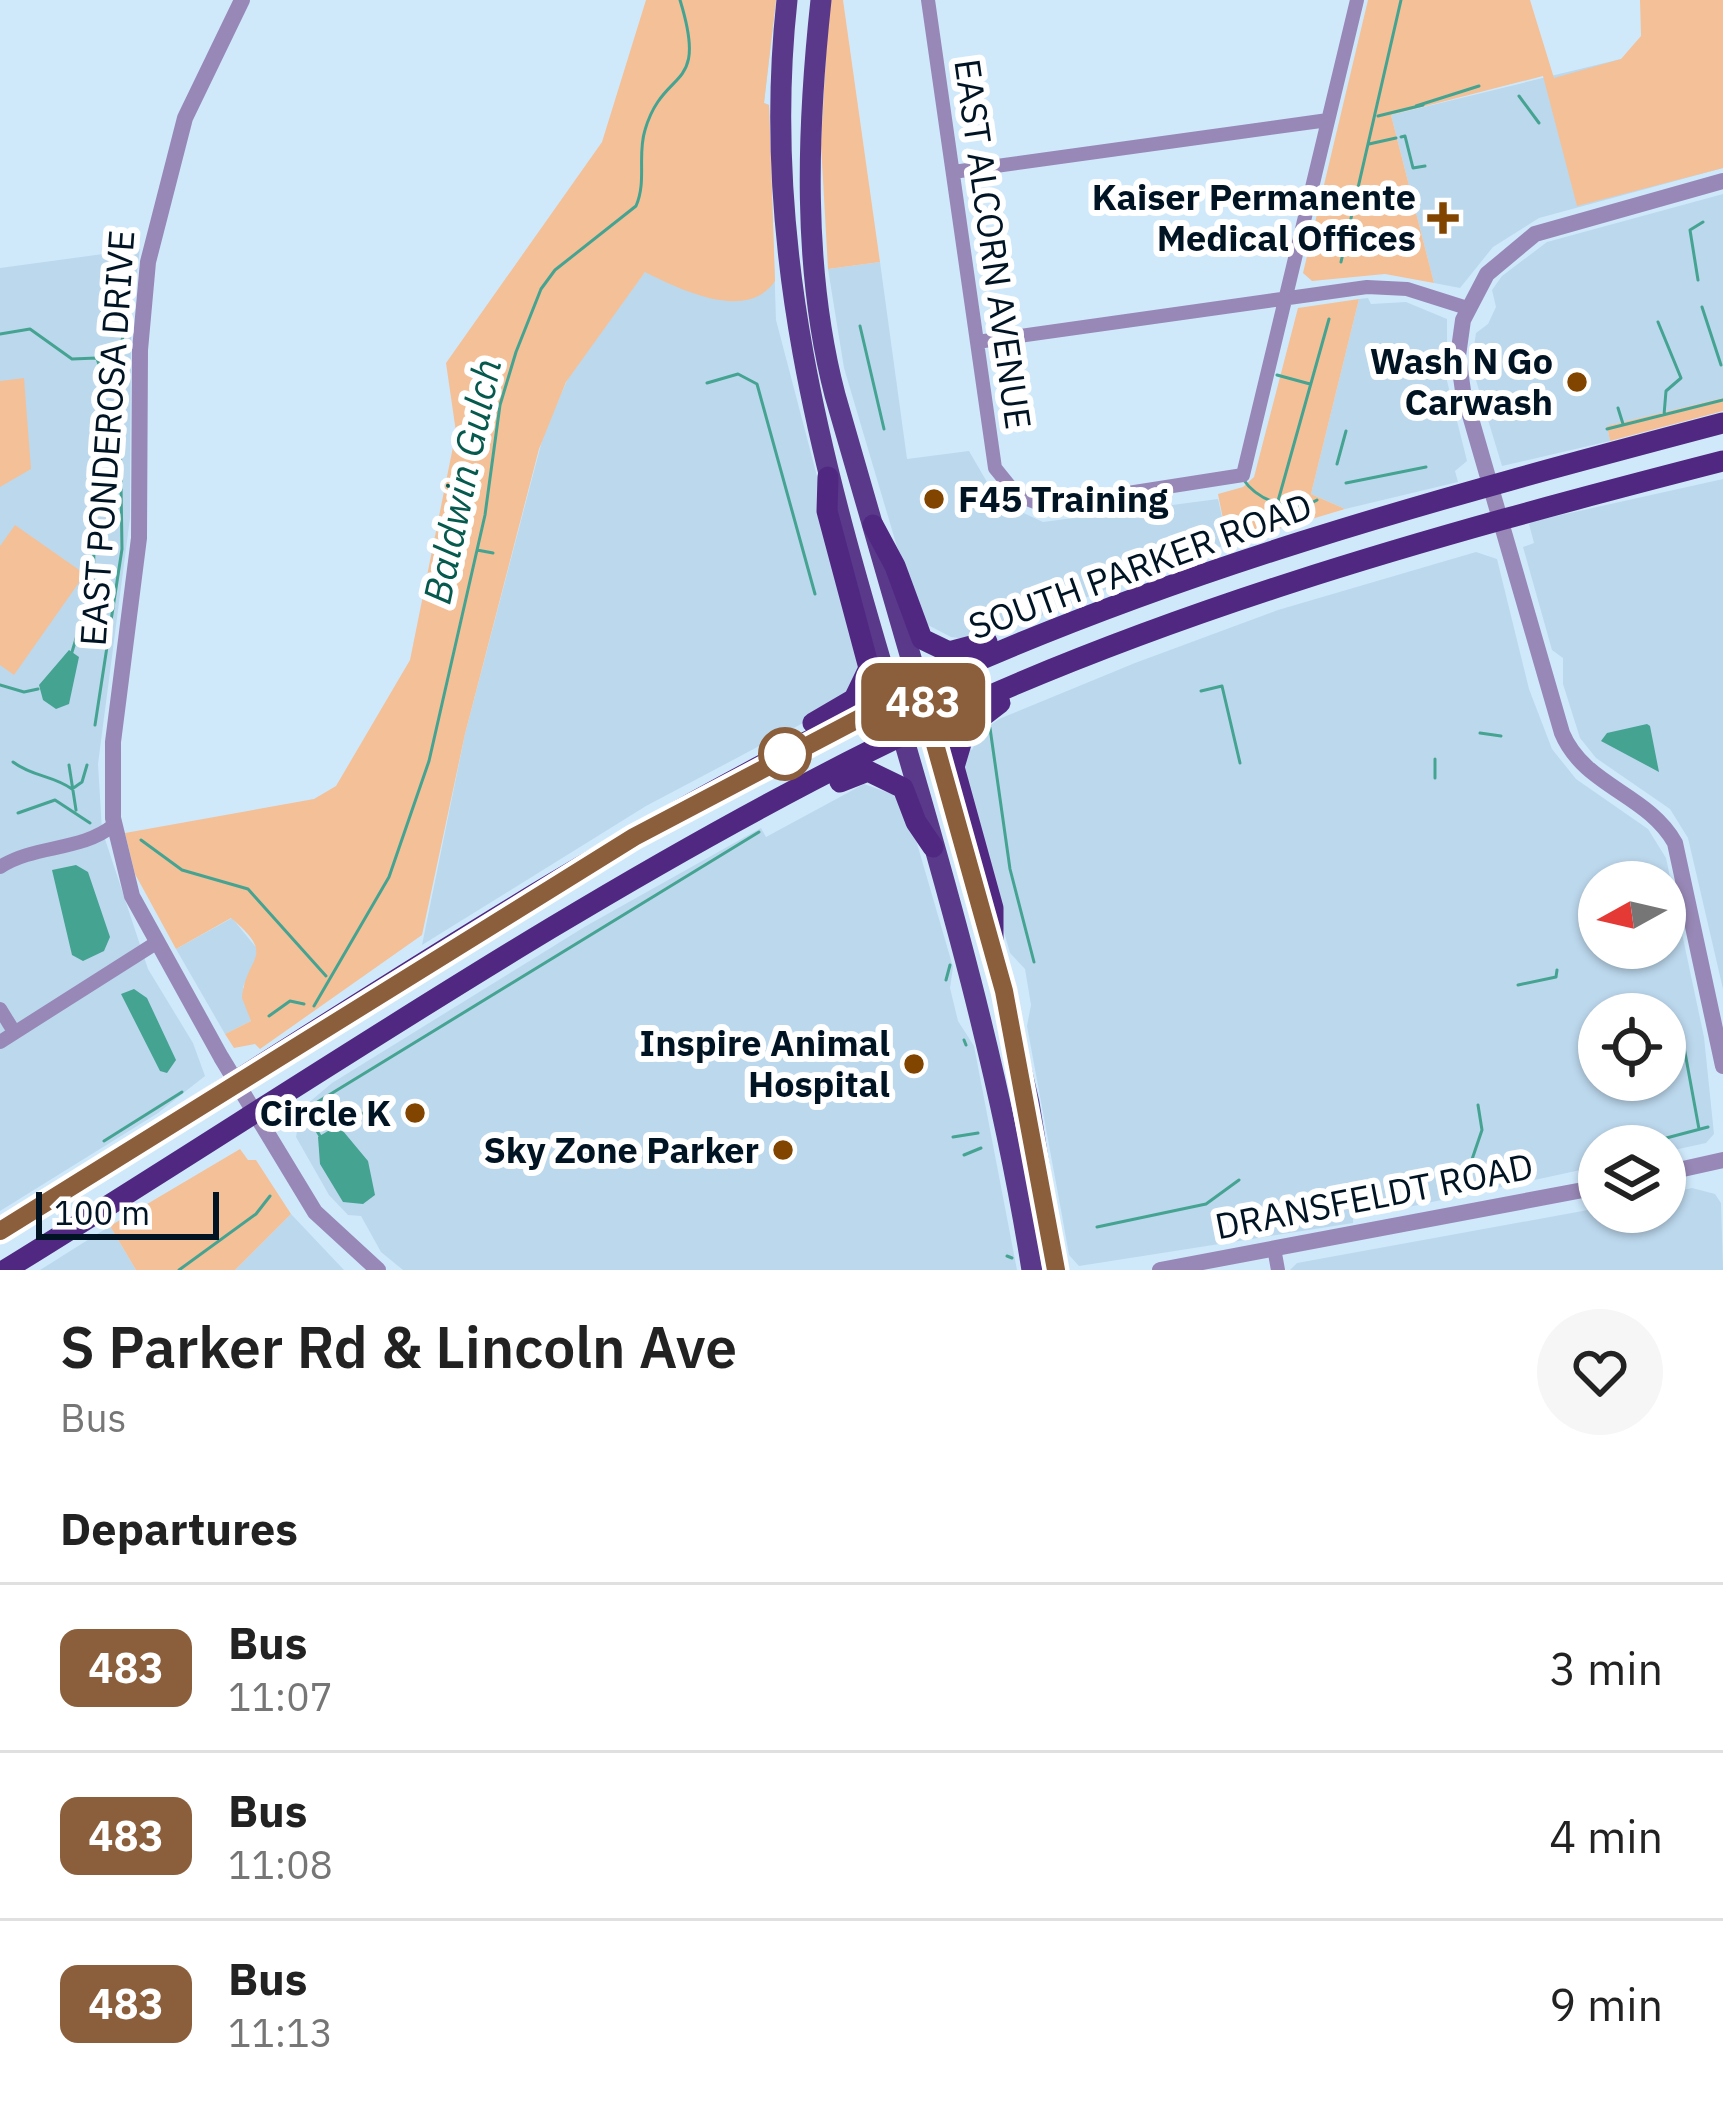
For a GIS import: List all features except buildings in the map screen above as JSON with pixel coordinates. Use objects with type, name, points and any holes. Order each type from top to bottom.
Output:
[{"type":"highway","name":"SOUTH PARKER ROAD","points":[[0,1231],[634,837],[919,687],[1147,592],[1300,539],[1723,424]]},
{"type":"highway","name":"SOUTH PARKER ROAD","points":[[5,1270],[663,863],[929,723],[1242,597],[1500,520],[1723,461]]},
{"type":"highway","points":[[775,759],[786,737],[854,699],[868,672],[868,652],[827,511],[828,477]]},
{"type":"highway","points":[[873,525],[895,566],[915,631],[942,651],[972,649],[1102,596],[1147,592]]},
{"type":"highway","points":[[993,947],[993,908],[955,762],[965,730],[998,707],[1010,687]]},
{"type":"highway","points":[[663,863],[684,866],[868,771],[903,788],[916,822],[933,847]]},
{"type":"main road","points":[[787,0],[779,148],[786,269],[828,477],[990,1052],[1032,1270]]},
{"type":"main road","points":[[821,0],[813,133],[817,297],[831,378],[993,947],[1029,1103],[1056,1270]]},
{"type":"street","name":"EAST PONDEROSA DRIVE","points":[[242,0],[185,118],[147,267],[140,350],[139,538],[113,742],[114,825],[118,851],[156,943],[237,1083],[321,1220],[378,1270]]},
{"type":"street","points":[[929,1],[939,0]]},
{"type":"street","points":[[1284,297],[1357,0]]},
{"type":"street","name":"EAST ALCORN AVENUE","points":[[929,1],[995,468],[1012,492],[1049,506],[1241,477],[1284,297]]},
{"type":"street","points":[[953,172],[1328,120]]},
{"type":"street","points":[[1723,181],[1540,231],[1491,269],[1467,308],[1459,370],[1488,486],[1569,749],[1585,769],[1655,816],[1678,848],[1723,1066]]},
{"type":"street","points":[[977,342],[1284,297],[1392,287],[1467,308]]},
{"type":"street","points":[[0,867],[27,852],[89,842],[114,825]]},
{"type":"street","points":[[89,842],[118,851]]},
{"type":"street","points":[[0,1042],[156,943]]},
{"type":"street","points":[[0,1009],[13,1030]]},
{"type":"street","points":[[1686,1168],[1723,1160]]},
{"type":"street","name":"DRANSFELDT ROAD","points":[[1160,1270],[1578,1191]]},
{"type":"street","points":[[1274,1248],[1278,1270]]},
{"type":"shaded area","points":[[646,0],[776,0],[764,103],[769,105],[775,281],[748,300],[731,301],[694,293],[645,272],[566,382],[539,449],[465,734],[422,935],[260,1049],[255,1044],[234,1048],[225,1034],[251,1021],[242,998],[256,957],[253,941],[231,918],[176,949],[135,874],[125,833],[314,799],[336,786],[410,660],[456,432],[446,363],[602,142]]},
{"type":"shaded area","points":[[776,0],[764,103],[769,105],[776,320],[860,640],[862,669],[837,705],[646,806],[422,945],[465,734],[544,433],[569,376],[649,266]]},
{"type":"shaded area","points":[[829,0],[843,0],[880,262],[828,269],[821,144]]},
{"type":"shaded area","points":[[1368,0],[1530,0],[1554,78],[1621,59],[1641,36],[1640,0],[1723,0],[1723,168],[1577,206],[1543,76],[1391,115],[1434,283],[1385,274],[1312,281],[1303,273]]},
{"type":"shaded area","points":[[1621,59],[1723,168],[1539,218],[1493,247],[1460,288],[1434,283],[1391,115]]},
{"type":"shaded area","points":[[1723,194],[1723,398],[1607,426],[1610,441],[1502,466],[1475,377],[1473,353],[1476,333],[1488,324],[1496,307],[1492,290],[1502,276],[1547,242]]},
{"type":"shaded area","points":[[140,249],[135,285],[125,296],[131,333],[130,518],[98,764],[102,830],[148,969],[193,1043],[205,1076],[158,1113],[0,1211],[0,268]]},
{"type":"shaded area","points":[[880,262],[907,459],[969,451],[998,501],[1043,522],[1218,499],[1228,544],[1215,549],[1212,543],[1158,560],[1150,571],[981,641],[951,637],[926,624],[914,604],[844,368],[828,269]]},
{"type":"shaded area","points":[[1368,298],[1371,304],[1406,302],[1447,319],[1447,381],[1467,461],[1455,471],[1458,482],[1345,509],[1311,494],[1359,299]]},
{"type":"shaded area","points":[[1359,299],[1311,494],[1345,509],[1228,544],[1218,494],[1243,487],[1254,477],[1298,308]]},
{"type":"shaded area","points":[[24,378],[31,469],[0,487],[0,381]]},
{"type":"shaded area","points":[[1723,398],[1723,411],[1610,441],[1607,426]]},
{"type":"shaded area","points":[[1723,479],[1723,989],[1688,838],[1670,809],[1596,758],[1580,738],[1563,684],[1563,658],[1552,650],[1523,547],[1534,543],[1529,524],[1534,521]]},
{"type":"shaded area","points":[[15,525],[85,574],[14,675],[0,665],[0,546]]},
{"type":"shaded area","points":[[1476,552],[1497,559],[1529,689],[1552,749],[1576,779],[1648,829],[1667,861],[1578,861],[1578,969],[1686,969],[1686,952],[1704,1037],[1714,1134],[1706,1143],[1686,1147],[1686,1125],[1578,1125],[1578,1171],[1353,1219],[1353,1223],[1079,1266],[1069,1255],[1027,1026],[1031,1005],[1025,969],[1010,953],[963,788],[965,748],[972,750],[981,732],[999,719],[1278,610]]},
{"type":"shaded area","points":[[69,650],[79,657],[69,704],[56,709],[43,700],[39,685]]},
{"type":"shaded area","points":[[1647,724],[1659,772],[1601,741],[1607,733]]},
{"type":"shaded area","points":[[864,784],[892,794],[907,809],[953,967],[950,988],[958,1021],[974,1046],[1017,1270],[403,1270],[381,1252],[361,1216],[348,1215],[329,1195],[296,1137],[298,1125],[312,1115],[307,1104],[332,1083],[586,926],[761,828],[766,837]]},
{"type":"shaded area","points":[[76,865],[88,872],[110,937],[104,951],[83,961],[72,955],[52,870]]},
{"type":"shaded area","points":[[232,918],[260,952],[243,987],[251,1021],[225,1034],[176,949]]},
{"type":"shaded area","points":[[134,989],[147,998],[176,1060],[167,1073],[160,1071],[121,994]]},
{"type":"shaded area","points":[[338,1125],[368,1161],[375,1195],[363,1204],[343,1202],[320,1164],[318,1137]]},
{"type":"shaded area","points":[[240,1149],[248,1160],[256,1160],[291,1214],[235,1270],[136,1270],[110,1226]]},
{"type":"shaded area","points":[[1686,1189],[1715,1194],[1721,1203],[1723,1270],[1290,1270],[1297,1263],[1578,1212],[1578,1233],[1686,1233]]},
{"type":"shaded area","points":[[291,1214],[344,1270],[235,1270]]},
{"type":"shaded area","points":[[110,1226],[136,1270],[40,1270]]},
{"type":"waterway","name":"Baldwin Gulch","points":[[314,1006],[389,877],[429,761],[485,515],[500,405],[516,352],[541,289],[555,270],[636,206],[645,130],[653,110],[687,65],[688,30],[680,0]]},
{"type":"waterway","points":[[1341,262],[1401,0]]},
{"type":"waterway","points":[[1416,106],[1479,86]]},
{"type":"waterway","points":[[1519,96],[1539,123]]},
{"type":"waterway","points":[[1378,116],[1423,105]]},
{"type":"waterway","points":[[1401,137],[1405,136],[1413,168],[1425,166]]},
{"type":"waterway","points":[[1369,144],[1396,138]]},
{"type":"waterway","points":[[1698,280],[1690,230],[1703,222]]},
{"type":"waterway","points":[[1702,307],[1721,365]]},
{"type":"waterway","points":[[1271,526],[1329,319]]},
{"type":"waterway","points":[[1658,322],[1681,378],[1666,391],[1664,415]]},
{"type":"waterway","points":[[860,326],[884,429]]},
{"type":"waterway","points":[[0,334],[30,329],[72,359],[97,358],[100,368],[93,582],[72,652]]},
{"type":"waterway","points":[[95,725],[122,549],[119,355],[124,331]]},
{"type":"waterway","points":[[707,383],[738,374],[757,384],[815,594]]},
{"type":"waterway","points":[[1277,375],[1310,384]]},
{"type":"waterway","points":[[1607,429],[1723,400]]},
{"type":"waterway","points":[[1618,408],[1623,424]]},
{"type":"waterway","points":[[1337,464],[1346,431]]},
{"type":"waterway","points":[[1346,483],[1426,467]]},
{"type":"waterway","points":[[1243,479],[1276,503],[1297,506],[1317,500]]},
{"type":"waterway","points":[[997,507],[1004,501]]},
{"type":"waterway","points":[[477,550],[493,553]]},
{"type":"waterway","points":[[0,685],[24,692],[38,689]]},
{"type":"waterway","points":[[1201,691],[1222,686],[1240,763]]},
{"type":"waterway","points":[[990,728],[1010,869],[1034,962]]},
{"type":"waterway","points":[[1480,733],[1501,736]]},
{"type":"waterway","points":[[1435,759],[1435,778]]},
{"type":"waterway","points":[[13,762],[72,789],[82,782],[87,765]]},
{"type":"waterway","points":[[69,765],[76,810]]},
{"type":"waterway","points":[[18,813],[55,800],[90,823]]},
{"type":"waterway","points":[[308,1113],[311,1106],[759,832]]},
{"type":"waterway","points":[[141,840],[182,870],[248,889],[326,976]]},
{"type":"waterway","points":[[946,980],[950,965]]},
{"type":"waterway","points":[[1518,985],[1556,977],[1557,970]]},
{"type":"waterway","points":[[269,1016],[290,1001],[304,1004]]},
{"type":"waterway","points":[[964,1040],[966,1045]]},
{"type":"waterway","points":[[1686,1058],[1699,1129]]},
{"type":"waterway","points":[[104,1141],[182,1092]]},
{"type":"waterway","points":[[1466,1177],[1482,1130],[1478,1105]]},
{"type":"waterway","points":[[345,1126],[362,1113]]},
{"type":"waterway","points":[[310,1119],[320,1136]]},
{"type":"waterway","points":[[1686,1133],[1708,1127]]},
{"type":"waterway","points":[[953,1137],[978,1133]]},
{"type":"waterway","points":[[964,1155],[981,1148]]},
{"type":"waterway","points":[[1097,1227],[1206,1204],[1239,1180]]},
{"type":"waterway","name":"Baldwin Gulch","points":[[179,1270],[256,1214],[270,1196]]},
{"type":"waterway","points":[[1007,1256],[1012,1258]]},
{"type":"bus line","name":"483","points":[[0,1231],[634,837],[919,687],[1004,991],[1034,1130],[1056,1270]]},
{"type":"place","name":"Kaiser Permanente Medical Offices","points":[[1443,218]]},
{"type":"place","name":"Wash N Go Carwash","points":[[1577,382]]},
{"type":"place","name":"F45 Training","points":[[934,499]]},
{"type":"place","name":"Inspire Animal Hospital","points":[[914,1064]]},
{"type":"place","name":"Circle K","points":[[415,1113]]},
{"type":"place","name":"Sky Zone Parker","points":[[783,1150]]}]
